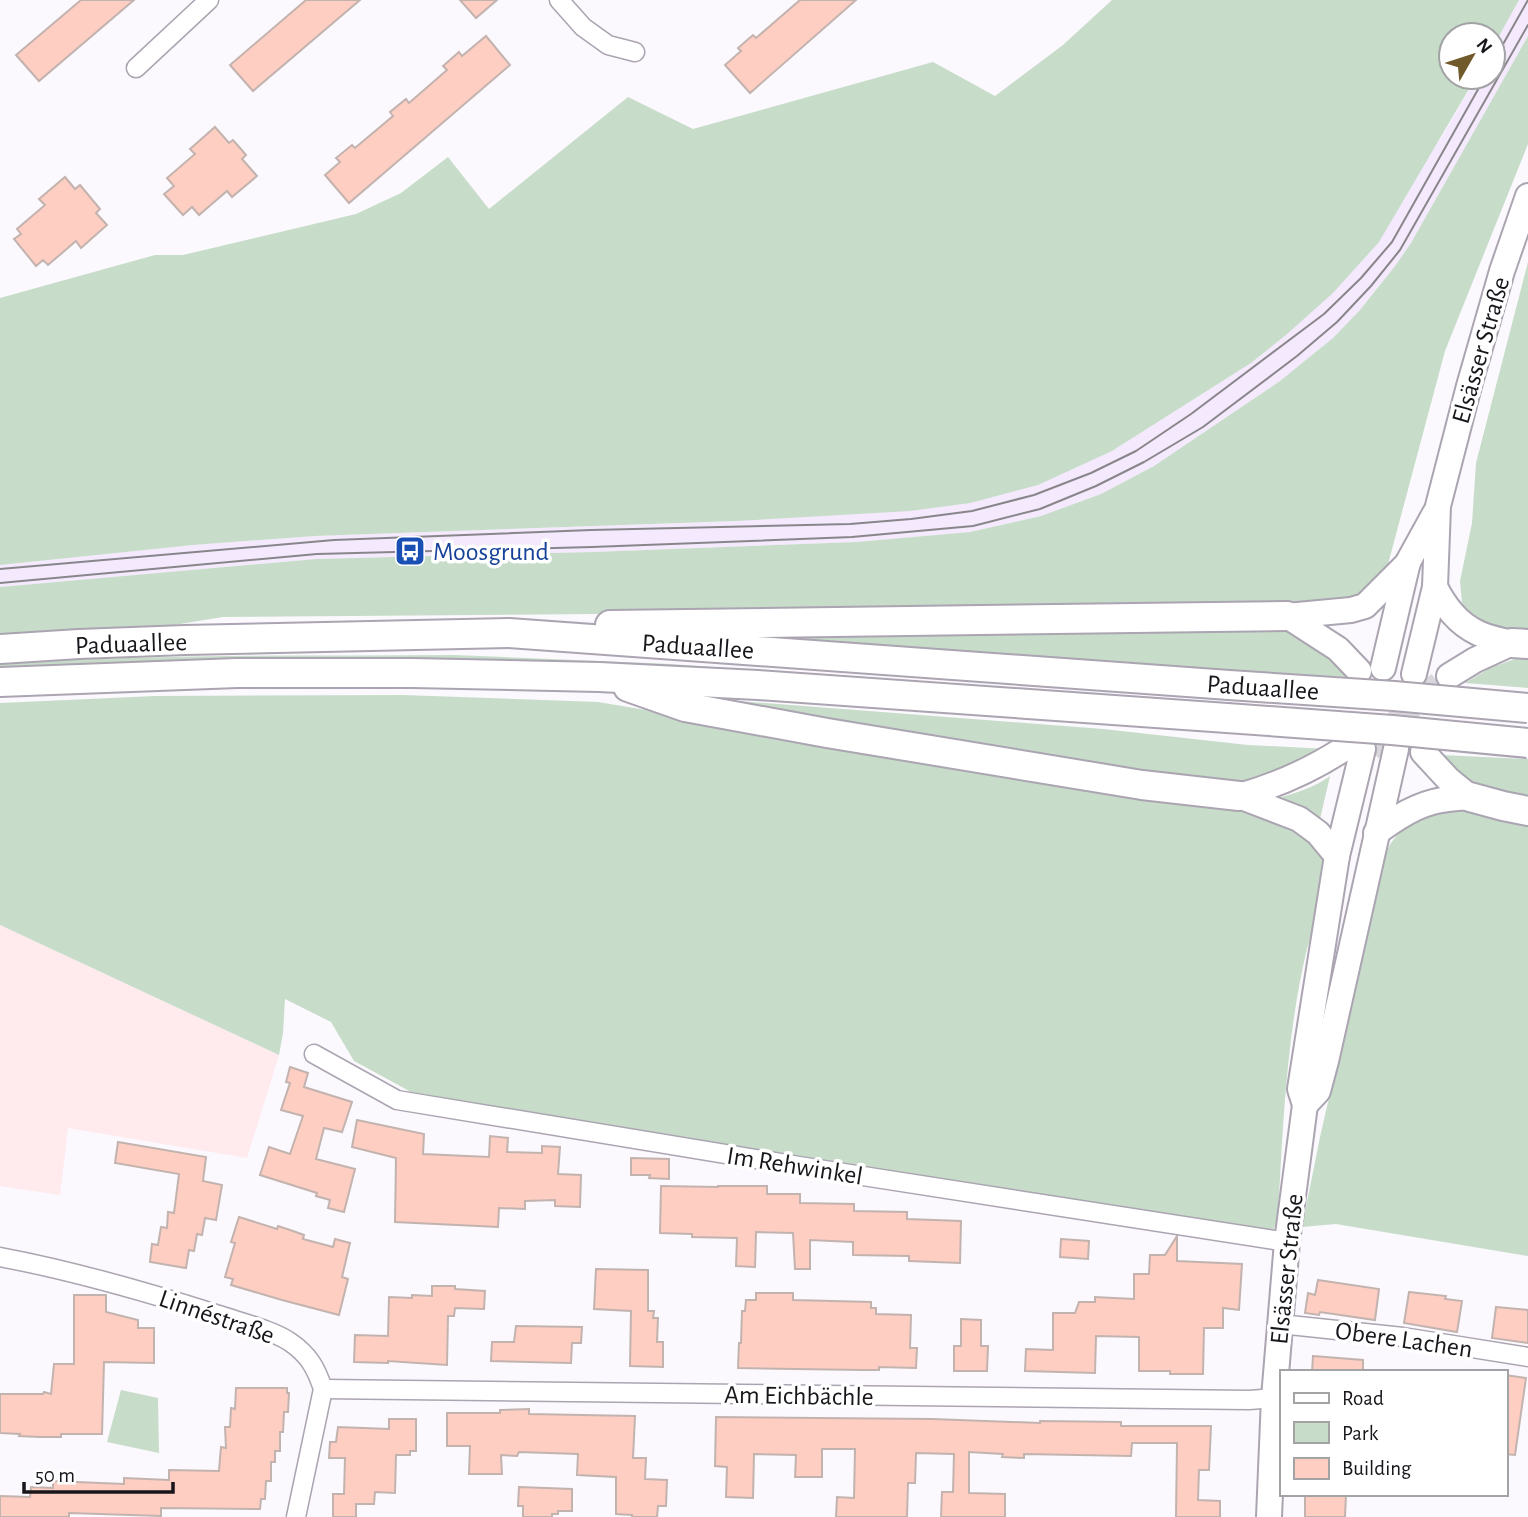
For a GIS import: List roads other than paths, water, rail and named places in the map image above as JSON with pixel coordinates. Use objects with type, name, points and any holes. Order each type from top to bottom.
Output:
[{"type":"highway","points":[[509,634],[624,624],[1287,615]]},
{"type":"highway","name":"Paduaallee","points":[[0,649],[172,641],[509,634],[1394,696],[1528,708]]},
{"type":"highway","name":"Paduaallee","points":[[0,682],[237,673],[599,677],[784,686],[1227,718],[1394,739],[1528,743]]},
{"type":"highway","points":[[599,677],[685,707],[1142,785],[1239,796]]},
{"type":"highway","points":[[1470,797],[1528,811]]},
{"type":"main road","name":"Elsässer Straße","points":[[1414,674],[1436,587],[1438,506],[1498,284],[1528,196]]},
{"type":"main road","name":"Elsässer Straße","points":[[1287,615],[1371,670],[1408,562],[1438,506]]},
{"type":"main road","points":[[1287,615],[1351,610],[1365,606],[1408,562]]},
{"type":"main road","points":[[1436,587],[1455,617],[1478,633],[1520,643]]},
{"type":"main road","points":[[1449,676],[1475,660],[1520,643]]},
{"type":"main road","name":"Elsässer Straße","points":[[1305,1105],[1318,1091],[1326,1061],[1364,895],[1394,739]]},
{"type":"main road","name":"Elsässer Straße","points":[[1239,796],[1262,790],[1360,752],[1337,856],[1300,1089],[1305,1105],[1287,1242],[1274,1398],[1269,1517]]},
{"type":"main road","points":[[1423,752],[1448,779],[1470,797]]},
{"type":"main road","points":[[1239,796],[1299,818],[1318,833],[1337,856]]},
{"type":"main road","points":[[1377,833],[1415,809],[1441,800],[1470,797]]},
{"type":"street","points":[[136,68],[209,0]]},
{"type":"street","points":[[559,0],[583,27],[608,45],[635,51]]},
{"type":"street","name":"Im Rehwinkel","points":[[314,1054],[397,1100],[1287,1242]]},
{"type":"street","name":"Linnéstraße","points":[[0,1257],[66,1270],[167,1298],[288,1340],[316,1369],[323,1390]]},
{"type":"street","name":"Obere Lachen","points":[[1280,1324],[1403,1338],[1528,1357]]},
{"type":"street","points":[[296,1517],[323,1390]]},
{"type":"street","name":"Am Eichbächle","points":[[323,1390],[1249,1400],[1274,1398]]},
{"type":"tunnel","points":[[1370,750],[1417,702],[1449,676]]},
{"type":"tram line","points":[[1507,37],[1528,0]]},
{"type":"tram line","points":[[0,583],[317,554],[852,537],[973,526],[1040,509],[1096,486],[1144,462],[1203,427],[1337,322],[1400,250],[1528,25]]},
{"type":"tram line","points":[[0,569],[334,540],[850,524],[972,511],[1034,495],[1091,473],[1136,451],[1191,414],[1324,314],[1361,278],[1392,242],[1477,91]]},
{"type":"place","name":"Moosgrund","points":[[410,551]]}]
